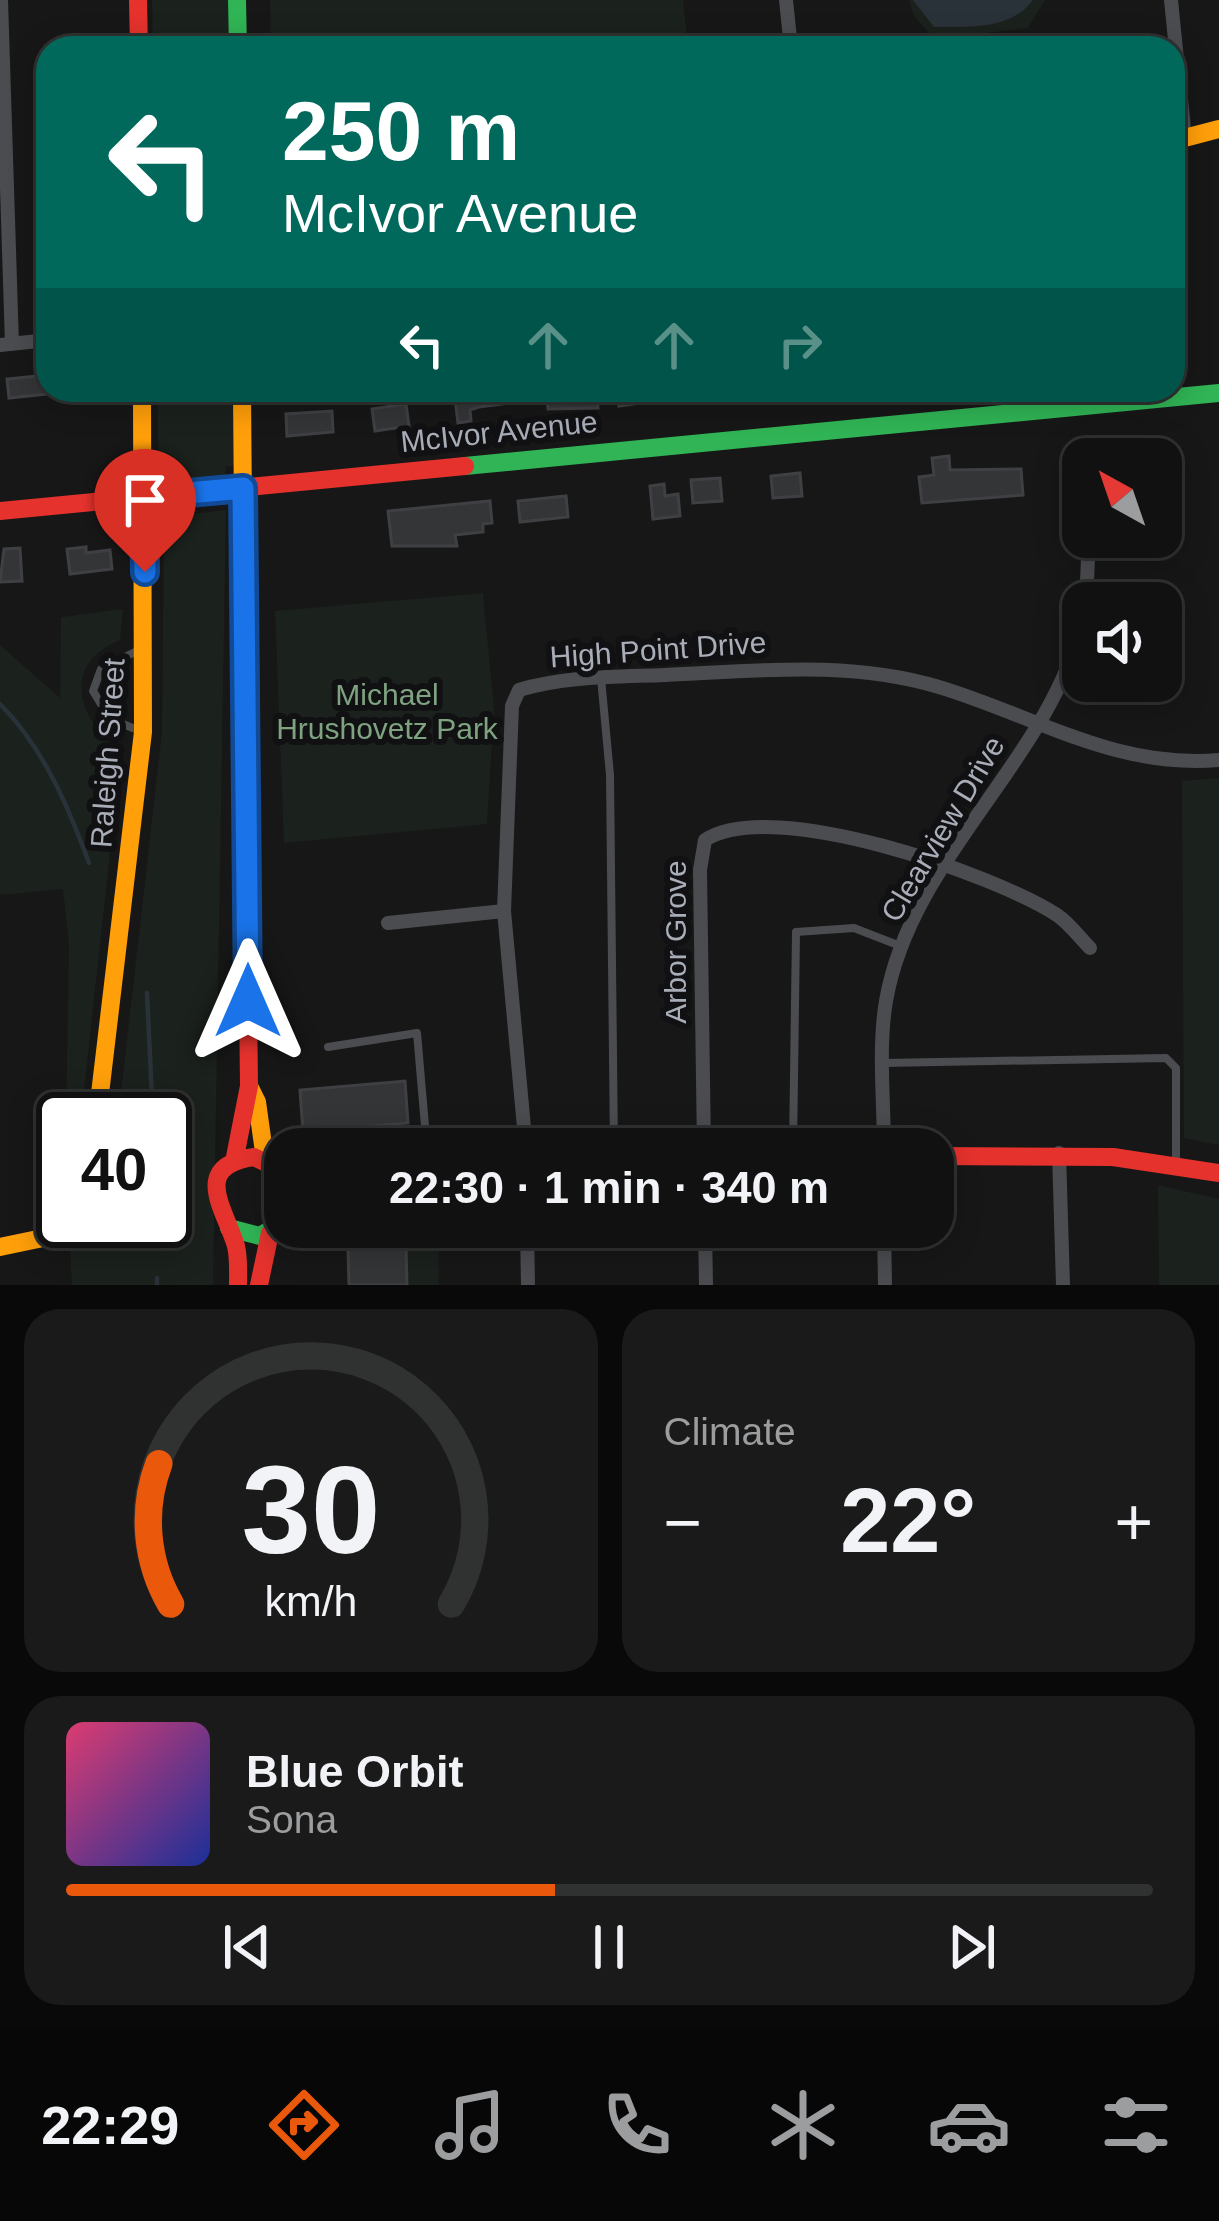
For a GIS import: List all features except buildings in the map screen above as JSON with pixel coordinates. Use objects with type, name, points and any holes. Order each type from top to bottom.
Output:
[{"type":"street","points":[[2,0],[6,344],[36,341]]},
{"type":"street","points":[[139,0],[139,36]]},
{"type":"street","points":[[237,0],[238,36]]},
{"type":"street","points":[[786,0],[789,36]]},
{"type":"street","points":[[1171,0],[1173,36]]},
{"type":"street","points":[[1185,138],[1219,129]]},
{"type":"street","name":"McIvor Avenue","points":[[1185,394],[1219,393]]},
{"type":"street","name":"Raleigh Street","points":[[101,1092],[143,732],[142,402]]},
{"type":"street","points":[[238,1285],[238,1251],[214,1199],[219,1178],[234,1162],[249,1086],[242,402]]},
{"type":"street","name":"McIvor Avenue","points":[[0,511],[1037,402]]},
{"type":"street","name":"High Point Drive","points":[[524,1128],[504,911],[512,710],[519,690],[601,678],[810,667],[870,673],[932,685],[1145,760],[1219,760]]},
{"type":"street","name":"Clearview Drive","points":[[884,1128],[886,1001],[903,947],[948,863],[1062,682]]},
{"type":"street","name":"Arbor Grove","points":[[704,1128],[700,870],[705,840],[718,832],[774,829],[887,845],[948,863]]},
{"type":"street","points":[[948,863],[1060,917],[1090,948]]},
{"type":"street","points":[[388,923],[504,911]]},
{"type":"street","points":[[249,1086],[257,1102],[264,1152]]},
{"type":"street","points":[[1059,1153],[1063,1285]]},
{"type":"street","points":[[954,1156],[1059,1153],[1176,1162],[1219,1173]]},
{"type":"street","points":[[234,1162],[264,1159]]},
{"type":"street","points":[[229,1228],[249,1236],[264,1231]]},
{"type":"street","points":[[0,1247],[36,1238]]},
{"type":"street","points":[[259,1285],[271,1248]]},
{"type":"street","points":[[527,1248],[527,1285]]},
{"type":"street","points":[[705,1248],[706,1285]]},
{"type":"street","points":[[884,1248],[885,1285]]},
{"type":"lane","points":[[143,732],[110,719],[93,691],[101,669],[146,648]]},
{"type":"lane","points":[[601,678],[610,775],[614,1128]]},
{"type":"lane","points":[[793,1128],[792,948],[796,932],[854,928],[903,947]]},
{"type":"lane","points":[[328,1047],[417,1034],[425,1128]]},
{"type":"lane","points":[[884,1063],[1166,1058],[1175,1068],[1176,1162]]},
{"type":"green space","points":[[152,0],[228,0],[229,36],[153,36]]},
{"type":"green space","points":[[270,0],[683,0],[687,36],[271,36]]},
{"type":"green space","points":[[909,0],[1045,0],[1028,28],[931,36],[914,16]]},
{"type":"green space","points":[[157,402],[235,402],[236,466],[226,466],[224,480],[166,482],[159,470]]},
{"type":"green space","points":[[226,510],[213,1285],[72,1285],[70,1248],[192,1248],[192,1092],[121,1092],[162,732],[164,517]]},
{"type":"green space","name":"Michael Hrushovetz Park","points":[[483,593],[494,708],[487,824],[284,843],[275,611]]},
{"type":"green space","points":[[123,609],[120,640],[101,651],[82,678],[86,710],[121,752],[84,1092],[66,1092],[69,944],[63,889],[0,895],[0,645],[60,698],[61,617]]},
{"type":"green space","points":[[1219,778],[1219,1145],[1184,1138],[1182,781]]},
{"type":"green space","points":[[1158,1185],[1219,1199],[1219,1285],[1159,1285]]},
{"type":"green space","points":[[407,1248],[438,1248],[439,1285],[407,1285]]},
{"type":"shaded area","points":[[913,0],[1033,0],[1001,22],[934,27]]},
{"type":"waterway","points":[[0,704],[42,758],[89,863]]},
{"type":"waterway","points":[[147,993],[152,1092]]},
{"type":"waterway","points":[[157,1278],[157,1285]]},
{"type":"traffic: fast","points":[[237,0],[238,36]]},
{"type":"traffic: fast","points":[[1185,396],[1219,393]]},
{"type":"traffic: fast","points":[[465,466],[1126,402]]},
{"type":"traffic: fast","points":[[229,1228],[264,1234]]},
{"type":"traffic: slow","points":[[1185,138],[1219,129]]},
{"type":"traffic: slow","points":[[100,1092],[143,732],[142,402]]},
{"type":"traffic: slow","points":[[242,402],[244,638]]},
{"type":"traffic: slow","points":[[249,1086],[257,1102],[264,1152]]},
{"type":"traffic: slow","points":[[0,1247],[36,1239]]},
{"type":"traffic: jam","points":[[138,0],[139,36]]},
{"type":"traffic: jam","points":[[0,511],[465,466]]},
{"type":"traffic: jam","points":[[234,1162],[249,1086],[244,638]]},
{"type":"traffic: jam","points":[[954,1156],[1113,1157],[1219,1173]]},
{"type":"traffic: jam","points":[[238,1285],[236,1246],[220,1204],[217,1179],[234,1162],[254,1157],[264,1162]]},
{"type":"traffic: jam","points":[[259,1285],[267,1248]]},
{"type":"route","points":[[145,572],[144,497],[243,488],[248,1001]]}]
